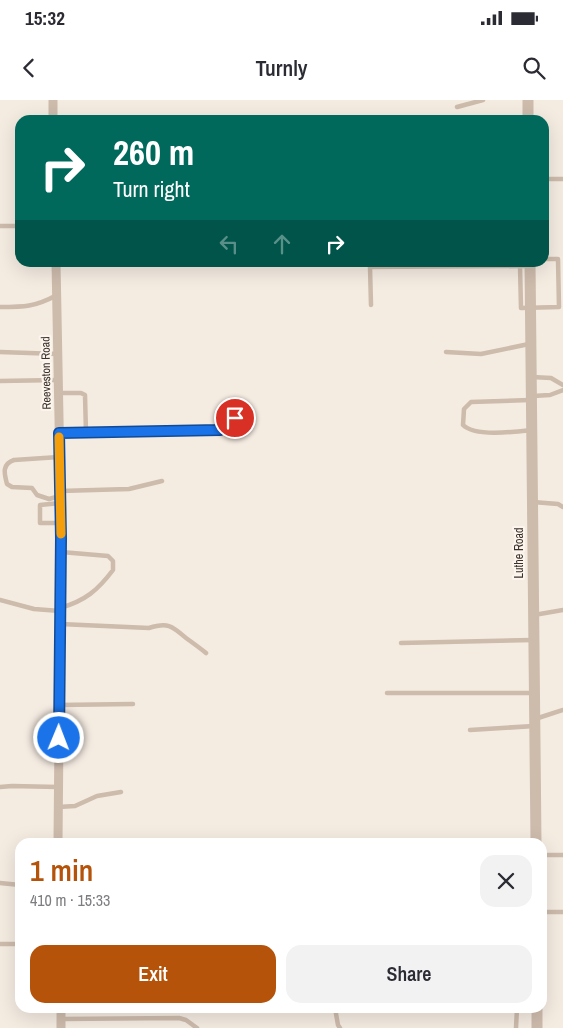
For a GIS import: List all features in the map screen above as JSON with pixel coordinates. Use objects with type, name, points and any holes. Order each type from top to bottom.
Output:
[{"type":"street","points":[[53,100],[53,115]]},
{"type":"street","points":[[528,100],[528,115]]},
{"type":"street","name":"Reeveston Road","points":[[56,267],[61,523],[58,838]]},
{"type":"street","name":"Luthe Road","points":[[527,267],[531,344],[536,838]]},
{"type":"street","points":[[537,1013],[537,1028]]},
{"type":"lane","points":[[456,107],[483,100]]},
{"type":"lane","points":[[549,179],[563,179]]},
{"type":"lane","points":[[0,226],[15,226]]},
{"type":"lane","points":[[530,308],[559,307],[561,267],[558,259],[549,259]]},
{"type":"lane","points":[[370,267],[370,305]]},
{"type":"lane","points":[[0,307],[30,306],[42,303],[57,295]]},
{"type":"lane","points":[[446,352],[481,354],[531,344]]},
{"type":"lane","points":[[0,352],[39,355],[58,354]]},
{"type":"lane","points":[[531,377],[551,378],[563,385]]},
{"type":"lane","points":[[0,381],[58,380]]},
{"type":"lane","points":[[532,430],[479,432],[468,429],[463,425],[464,409],[471,402],[531,398],[550,395],[563,390]]},
{"type":"lane","points":[[58,393],[81,393],[85,395],[86,432]]},
{"type":"lane","points":[[59,433],[220,430],[235,418]]},
{"type":"lane","points":[[60,457],[8,462],[4,475],[7,484],[12,487],[32,488],[37,495],[50,499],[129,489],[162,481]]},
{"type":"lane","points":[[60,497],[40,505],[40,523],[61,523]]},
{"type":"lane","points":[[532,502],[558,504],[563,507]]},
{"type":"lane","points":[[0,600],[34,610],[60,609],[81,601],[103,583],[113,570],[113,560],[108,556],[61,552]]},
{"type":"lane","points":[[533,615],[563,610]]},
{"type":"lane","points":[[60,624],[149,628],[158,625],[168,625],[176,628],[206,653]]},
{"type":"lane","points":[[401,643],[533,640]]},
{"type":"lane","points":[[387,692],[534,693]]},
{"type":"lane","points":[[59,705],[133,704]]},
{"type":"lane","points":[[470,730],[534,723],[563,710]]},
{"type":"lane","points":[[0,787],[58,787]]},
{"type":"lane","points":[[58,807],[75,806],[96,796],[122,792]]},
{"type":"lane","points":[[547,855],[563,855]]},
{"type":"lane","points":[[0,883],[15,885]]},
{"type":"lane","points":[[547,912],[563,912]]},
{"type":"lane","points":[[0,944],[15,944]]},
{"type":"lane","points":[[336,1013],[340,1028]]},
{"type":"lane","points":[[516,1013],[516,1028]]},
{"type":"lane","points":[[61,1023],[179,1018],[198,1028]]},
{"type":"slow traffic","points":[[59,437],[61,534]]},
{"type":"route","points":[[59,738],[61,538],[59,433],[220,430],[235,418]]}]
